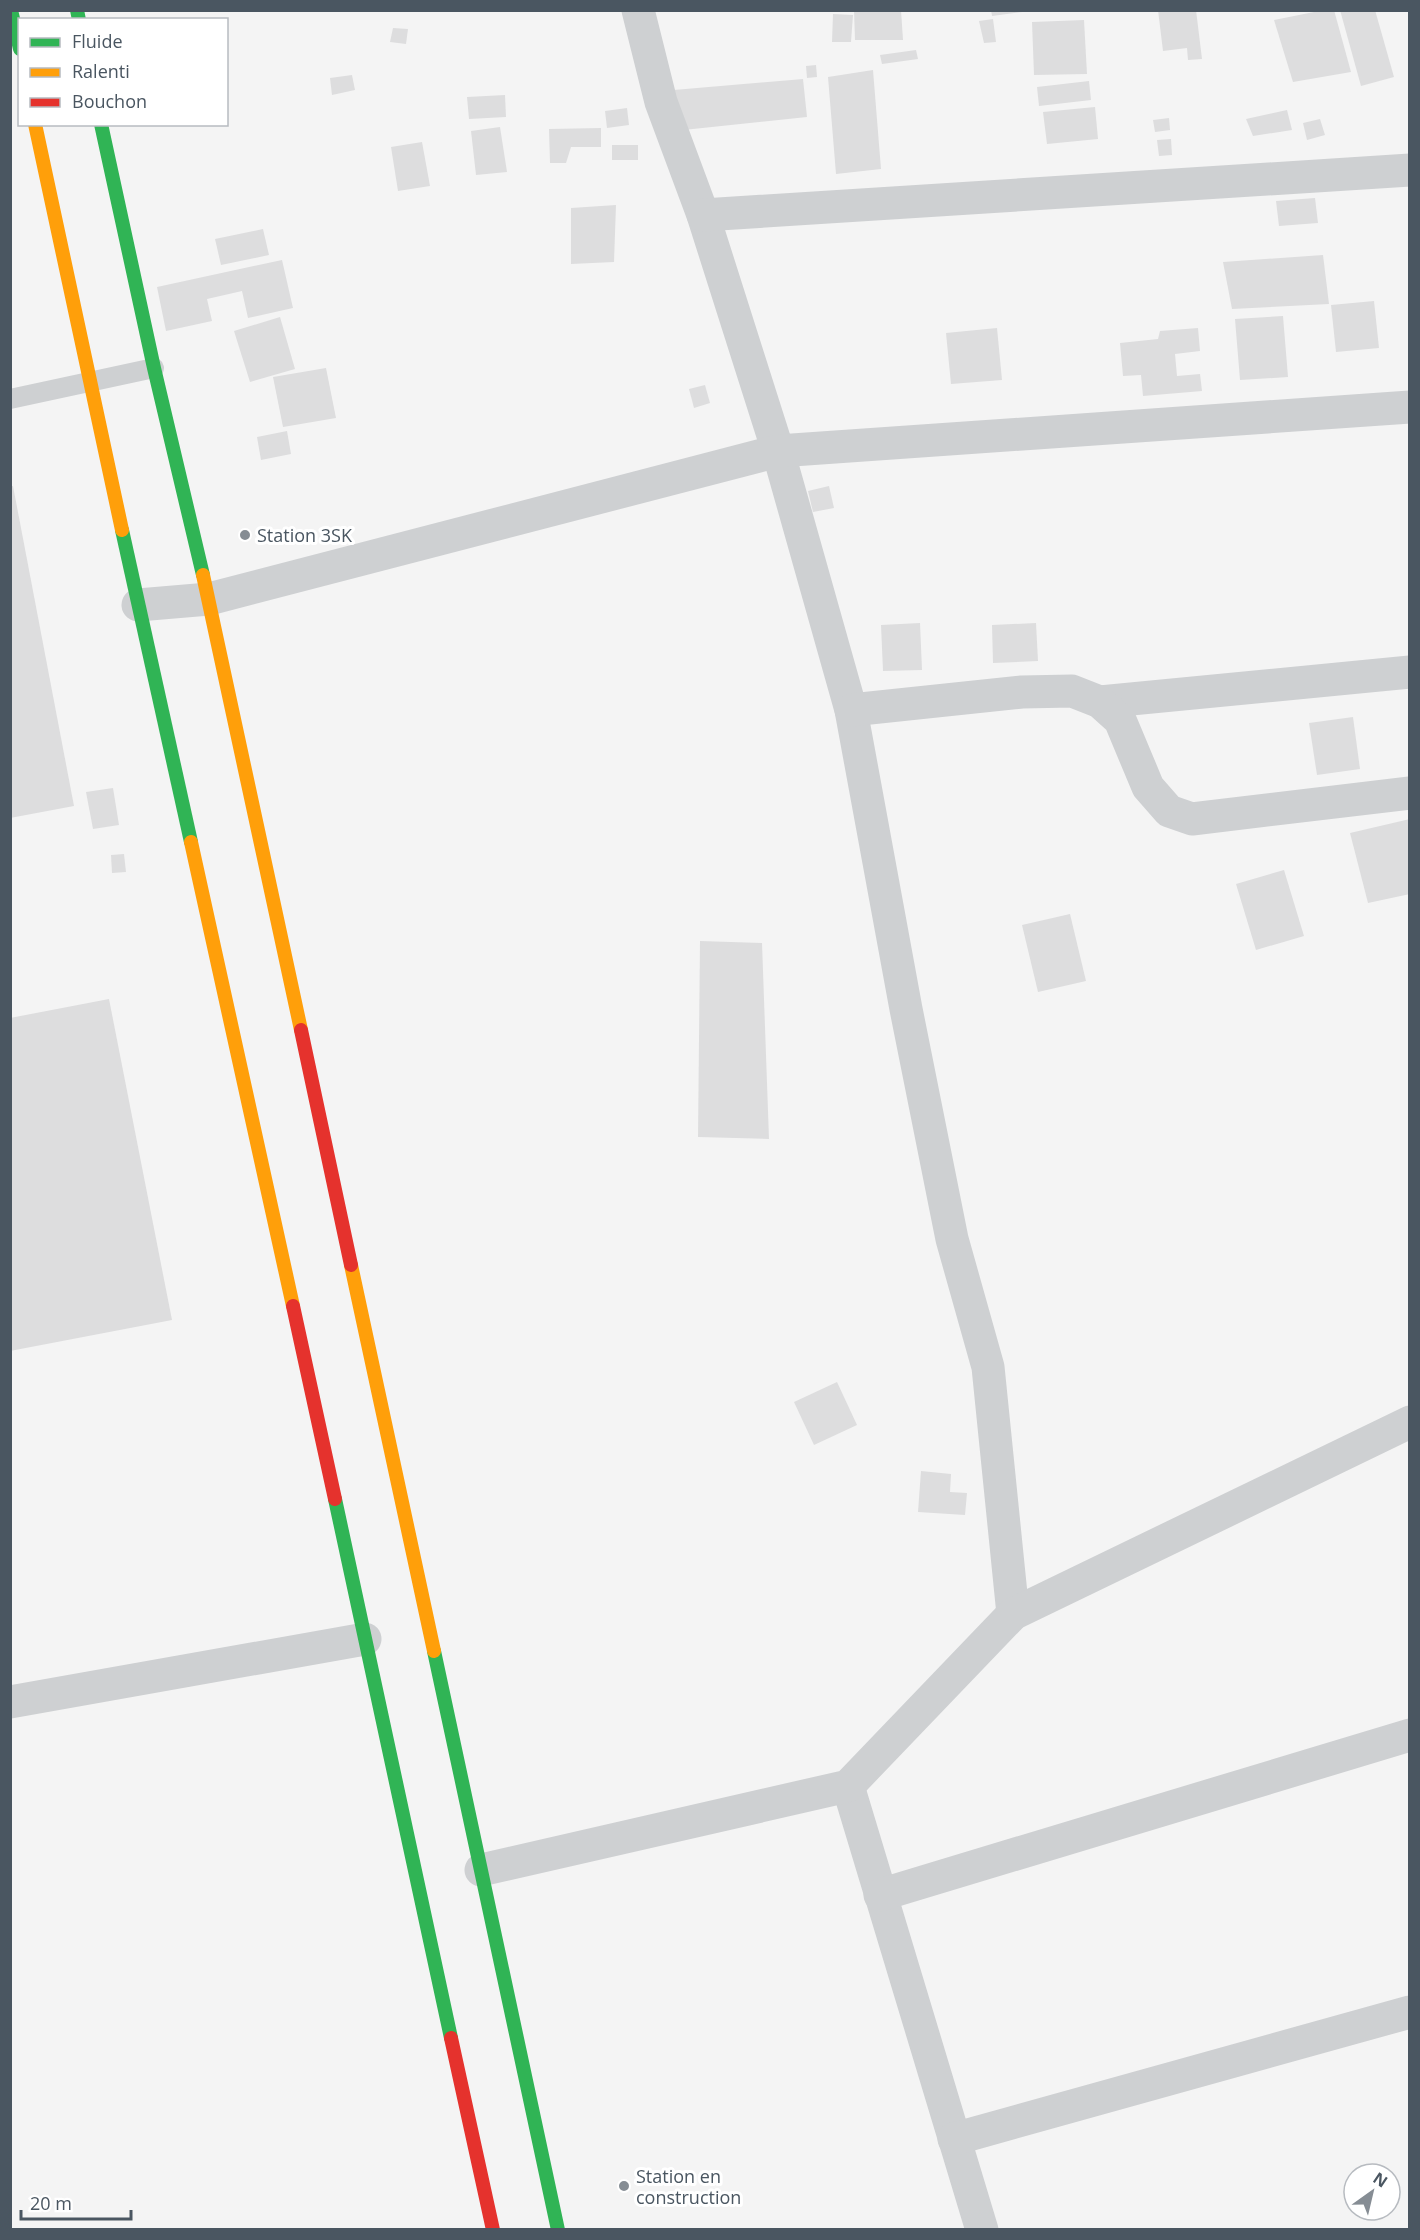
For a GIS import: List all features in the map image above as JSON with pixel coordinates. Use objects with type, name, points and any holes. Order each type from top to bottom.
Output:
[{"type":"main road","points":[[11,10],[18,40]]},
{"type":"main road","points":[[35,126],[89,382],[493,2229]]},
{"type":"main road","points":[[101,126],[154,368],[209,599],[558,2229]]},
{"type":"street","points":[[638,10],[661,102],[703,215],[778,451],[850,710],[952,1239],[988,1368],[1013,1614]]},
{"type":"street","points":[[703,215],[1410,170]]},
{"type":"street","points":[[138,605],[209,599],[778,451],[1410,407]]},
{"type":"street","points":[[1100,702],[1410,672]]},
{"type":"street","points":[[850,710],[1022,692],[1072,691],[1100,702],[1120,720],[1148,787],[1169,811],[1192,819],[1410,793]]},
{"type":"street","points":[[481,1870],[848,1786],[1013,1614],[1410,1422]]},
{"type":"street","points":[[10,1702],[365,1639]]},
{"type":"street","points":[[880,1894],[1410,1735]]},
{"type":"street","points":[[848,1786],[982,2229]]},
{"type":"street","points":[[954,2139],[1410,2012]]},
{"type":"lane","points":[[10,399],[154,368]]},
{"type":"building","points":[[854,10],[901,10],[903,40],[855,40]]},
{"type":"building","points":[[991,10],[1022,10],[1022,12],[992,16]]},
{"type":"building","points":[[1158,10],[1196,10],[1202,59],[1188,60],[1187,48],[1163,51]]},
{"type":"building","points":[[1334,10],[1351,72],[1293,82],[1274,20]]},
{"type":"building","points":[[1340,10],[1375,10],[1394,77],[1361,86]]},
{"type":"building","points":[[833,14],[853,15],[851,42],[832,42]]},
{"type":"building","points":[[993,19],[996,42],[984,43],[979,21]]},
{"type":"building","points":[[1084,20],[1087,74],[1034,75],[1032,22]]},
{"type":"building","points":[[393,28],[408,29],[406,44],[390,42]]},
{"type":"building","points":[[916,50],[918,59],[882,64],[880,55]]},
{"type":"building","points":[[816,65],[817,77],[807,78],[806,66]]},
{"type":"building","points":[[873,70],[881,169],[836,174],[828,77]]},
{"type":"building","points":[[352,75],[355,90],[332,95],[330,78]]},
{"type":"building","points":[[803,79],[807,117],[674,131],[662,91]]},
{"type":"building","points":[[1089,81],[1091,100],[1039,106],[1037,87]]},
{"type":"building","points":[[505,95],[506,117],[469,119],[467,97]]},
{"type":"building","points":[[1095,107],[1098,139],[1047,144],[1043,112]]},
{"type":"building","points":[[627,108],[629,125],[607,128],[605,111]]},
{"type":"building","points":[[1287,110],[1292,130],[1253,136],[1246,119]]},
{"type":"building","points":[[1169,118],[1170,130],[1155,132],[1153,120]]},
{"type":"building","points":[[1320,119],[1325,135],[1307,140],[1303,123]]},
{"type":"building","points":[[500,127],[507,172],[476,175],[471,131]]},
{"type":"building","points":[[601,128],[601,147],[571,147],[566,163],[550,163],[549,129]]},
{"type":"building","points":[[1171,139],[1172,155],[1159,156],[1157,140]]},
{"type":"building","points":[[422,142],[430,186],[398,191],[391,147]]},
{"type":"building","points":[[612,145],[638,145],[638,160],[612,160]]},
{"type":"building","points":[[1315,198],[1318,223],[1279,226],[1276,201]]},
{"type":"building","points":[[616,205],[614,262],[571,264],[571,208]]},
{"type":"building","points":[[263,229],[269,255],[221,265],[215,239]]},
{"type":"building","points":[[1323,255],[1329,304],[1232,309],[1223,262]]},
{"type":"building","points":[[282,260],[293,308],[248,318],[242,291],[207,299],[212,321],[166,331],[157,287]]},
{"type":"building","points":[[1374,301],[1379,348],[1336,352],[1331,305]]},
{"type":"building","points":[[1283,316],[1288,377],[1240,380],[1235,319]]},
{"type":"building","points":[[280,317],[295,369],[250,382],[234,331]]},
{"type":"building","points":[[997,328],[1002,380],[951,384],[946,333]]},
{"type":"building","points":[[1198,328],[1200,351],[1175,354],[1177,376],[1200,374],[1202,391],[1143,396],[1141,375],[1123,376],[1120,343],[1158,339],[1160,331]]},
{"type":"building","points":[[326,368],[336,418],[283,427],[273,377]]},
{"type":"building","points":[[705,385],[710,403],[694,408],[689,389]]},
{"type":"building","points":[[287,431],[291,454],[261,460],[257,437]]},
{"type":"building","points":[[13,486],[74,806],[10,818],[10,487]]},
{"type":"building","points":[[829,486],[834,508],[813,512],[808,491]]},
{"type":"building","points":[[920,623],[922,670],[883,671],[881,625]]},
{"type":"building","points":[[1036,623],[1038,661],[993,663],[992,625]]},
{"type":"building","points":[[1353,717],[1360,769],[1317,775],[1309,723]]},
{"type":"building","points":[[113,788],[119,825],[93,829],[86,792]]},
{"type":"building","points":[[1410,819],[1410,894],[1368,903],[1350,833]]},
{"type":"building","points":[[124,854],[126,872],[112,873],[111,855]]},
{"type":"building","points":[[1284,870],[1304,936],[1256,950],[1236,884]]},
{"type":"building","points":[[1070,914],[1086,981],[1038,992],[1022,925]]},
{"type":"building","points":[[700,941],[762,943],[769,1139],[698,1137]]},
{"type":"building","points":[[109,999],[172,1320],[10,1351],[10,1018]]},
{"type":"building","points":[[837,1382],[857,1425],[814,1445],[794,1402]]},
{"type":"building","points":[[921,1471],[951,1474],[950,1492],[967,1493],[965,1515],[918,1512]]},
{"type":"traffic: fast","points":[[11,10],[18,40]]},
{"type":"traffic: fast","points":[[77,10],[79,18]]},
{"type":"traffic: fast","points":[[101,126],[154,368],[203,575]]},
{"type":"traffic: fast","points":[[122,530],[191,842]]},
{"type":"traffic: fast","points":[[335,1499],[451,2038]]},
{"type":"traffic: fast","points":[[434,1651],[558,2230]]},
{"type":"traffic: slow","points":[[35,126],[122,530]]},
{"type":"traffic: slow","points":[[203,575],[301,1030]]},
{"type":"traffic: slow","points":[[191,842],[293,1306]]},
{"type":"traffic: slow","points":[[351,1265],[434,1651]]},
{"type":"traffic: jam","points":[[301,1030],[351,1265]]},
{"type":"traffic: jam","points":[[293,1306],[335,1499]]},
{"type":"traffic: jam","points":[[451,2038],[493,2230]]},
{"type":"place","name":"Station 3SK","points":[[245,535]]},
{"type":"place","name":"Station en construction","points":[[624,2186]]}]
